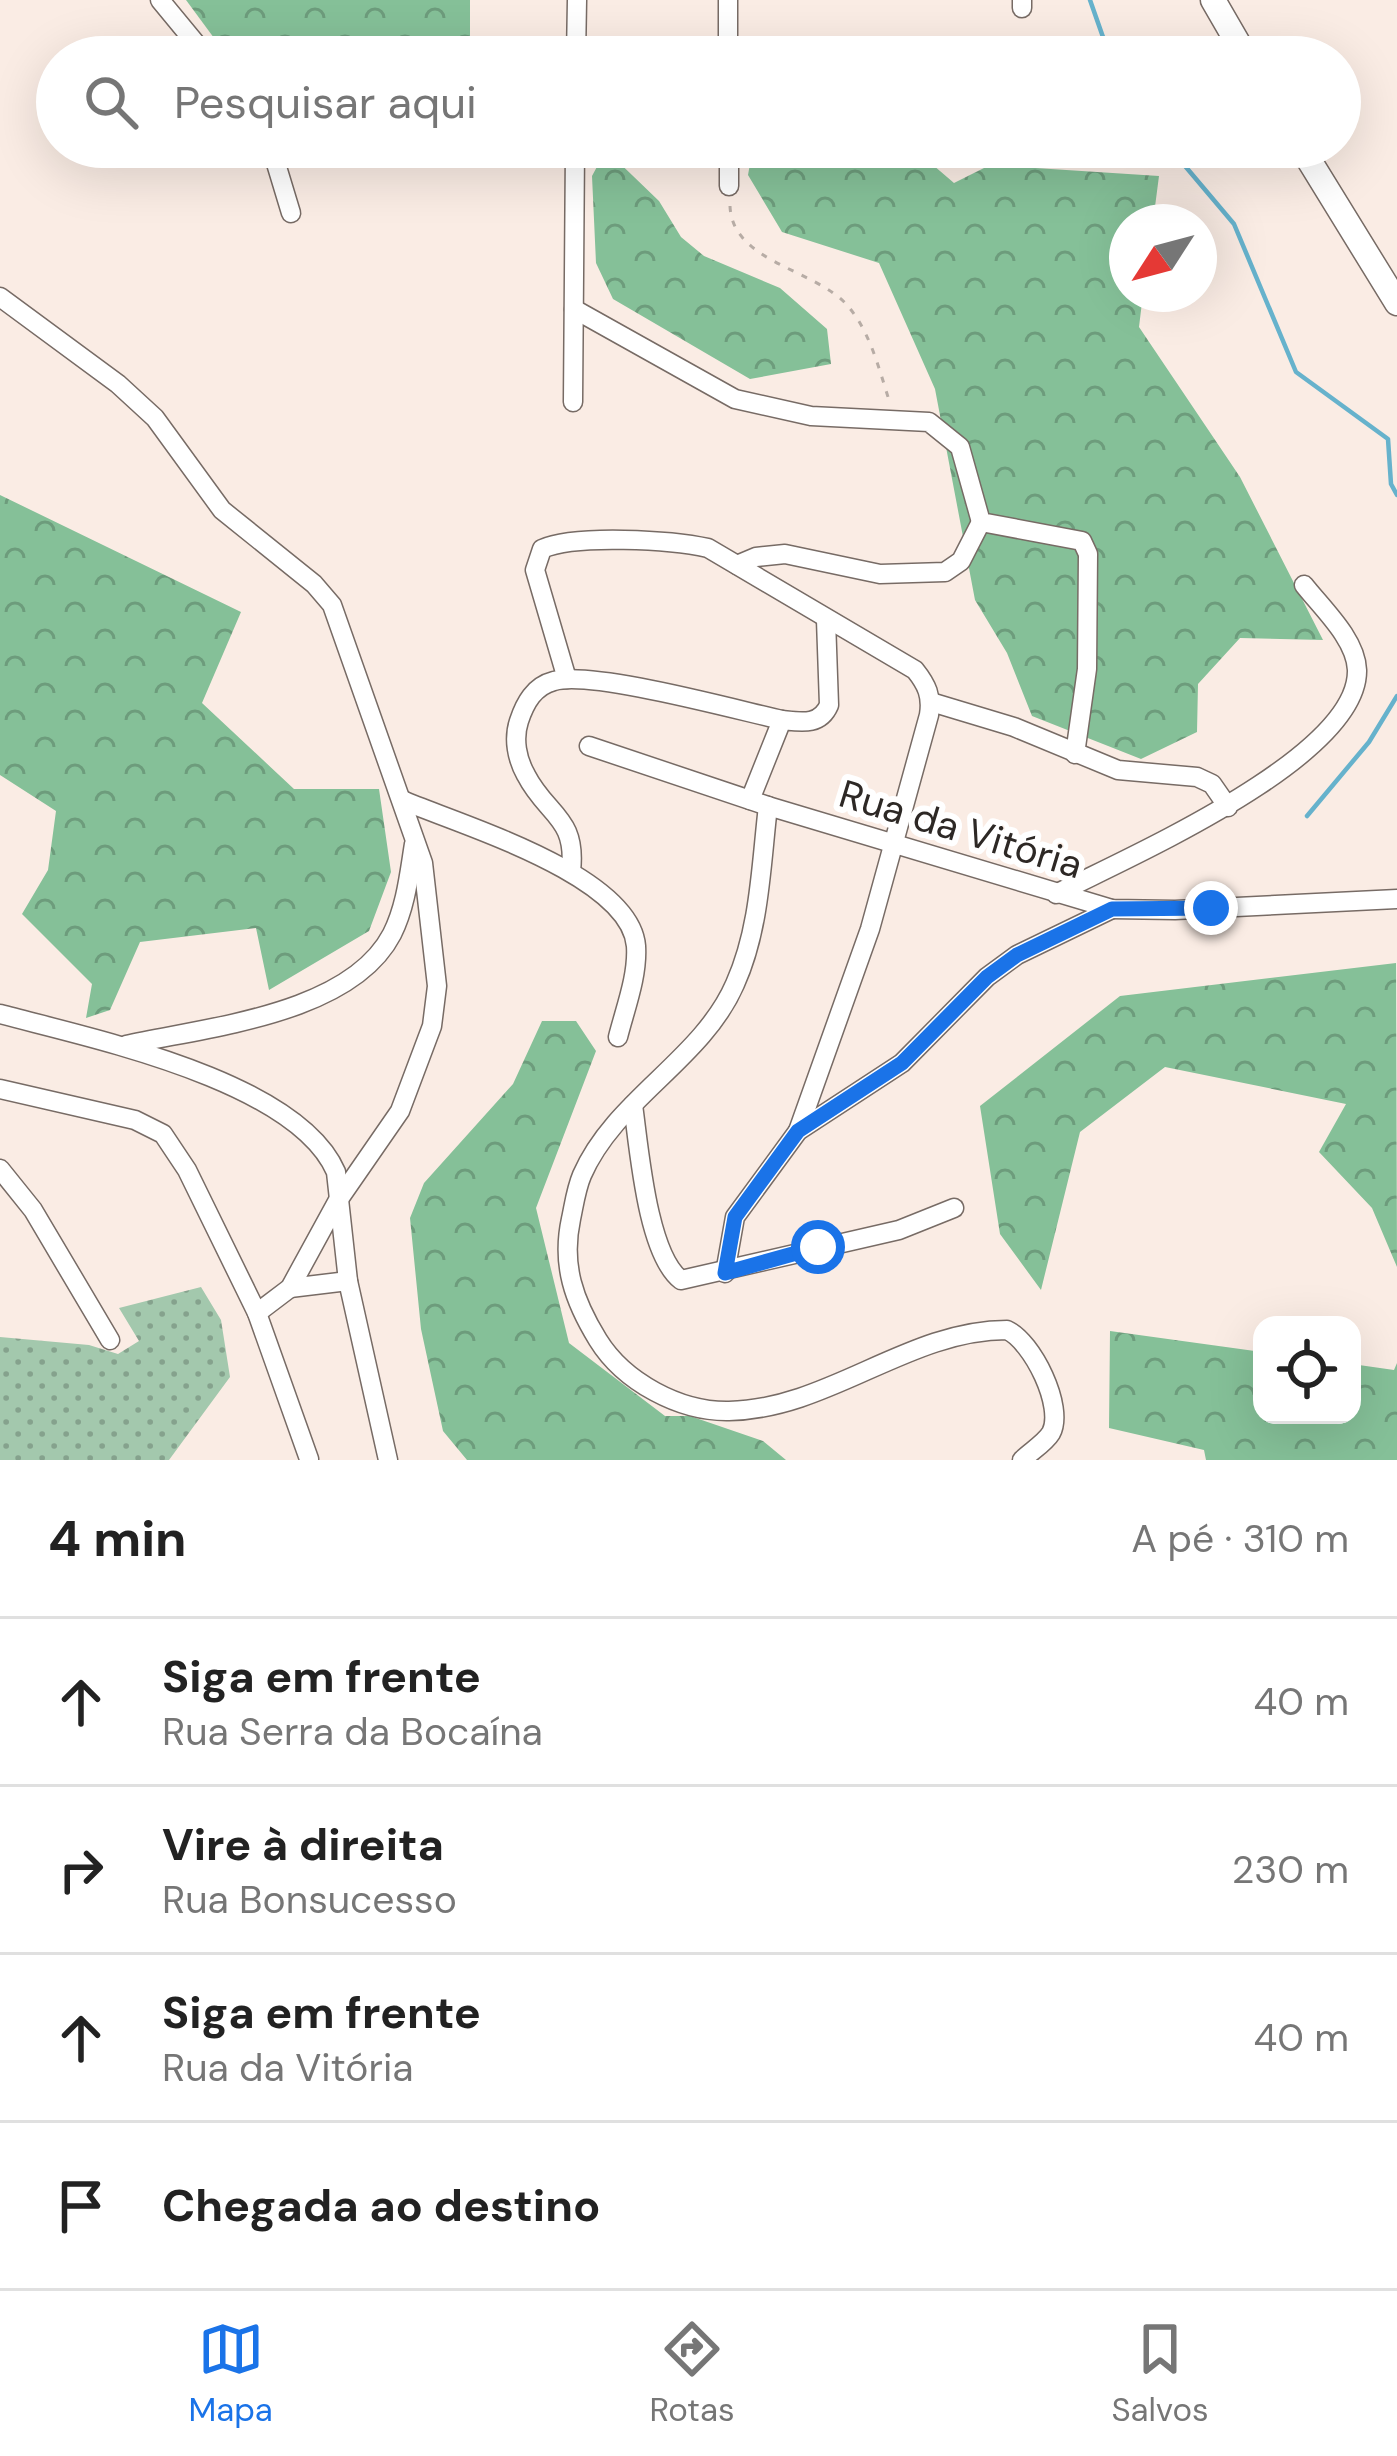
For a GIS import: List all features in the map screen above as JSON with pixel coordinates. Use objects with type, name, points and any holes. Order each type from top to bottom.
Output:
[{"type":"street","points":[[160,0],[190,36]]},
{"type":"street","points":[[576,36],[577,0]]},
{"type":"street","points":[[728,0],[728,36]]},
{"type":"street","points":[[1213,0],[1234,36]]},
{"type":"street","points":[[277,168],[291,212]]},
{"type":"street","points":[[573,402],[575,168]]},
{"type":"street","points":[[729,168],[729,186]]},
{"type":"street","points":[[1314,168],[1397,303]]},
{"type":"street","points":[[0,297],[118,384],[155,418],[222,510],[314,584],[332,605],[423,863],[437,986],[432,1026],[400,1112],[337,1202],[290,1288],[257,1313]]},
{"type":"street","points":[[574,308],[735,399],[811,416],[929,422],[960,447],[981,521],[956,567],[945,572],[880,574],[785,554],[737,565]]},
{"type":"street","points":[[981,521],[1074,538],[1086,546],[1087,669],[1075,754]]},
{"type":"street","points":[[566,679],[535,570],[542,549],[567,541],[684,543],[708,548],[915,670],[931,702],[870,929],[798,1131],[735,1217],[725,1273]]},
{"type":"street","points":[[1056,894],[1228,807],[1289,765],[1338,715],[1352,693],[1357,669],[1336,623],[1304,585]]},
{"type":"street","points":[[571,871],[567,826],[525,774],[517,750],[516,731],[531,695],[544,685],[566,679],[810,722],[826,713],[829,705],[826,620]]},
{"type":"street","points":[[931,702],[1014,727],[1118,770],[1198,777],[1212,784],[1228,807]]},
{"type":"street","points":[[782,720],[759,802],[756,909],[735,985],[700,1036],[611,1129],[580,1178],[568,1234],[568,1277],[582,1314],[606,1352],[665,1398],[698,1408],[730,1411],[810,1396],[930,1344],[1007,1330],[1028,1345],[1043,1376],[1054,1420],[1050,1434],[1022,1460]]},
{"type":"street","name":"Rua da Vitória","points":[[589,746],[1112,909],[1397,899]]},
{"type":"street","points":[[402,800],[571,871],[621,907],[632,926],[636,947],[618,1037]]},
{"type":"street","points":[[121,1046],[296,1006],[356,975],[390,938],[402,910],[414,844]]},
{"type":"street","points":[[798,1131],[902,1063],[987,977],[1017,955],[1112,909]]},
{"type":"street","points":[[0,1014],[121,1046],[245,1092],[295,1126],[330,1158],[336,1172],[348,1281],[388,1460]]},
{"type":"street","points":[[0,1089],[135,1120],[163,1135],[187,1170],[257,1313],[310,1459]]},
{"type":"street","points":[[633,1105],[660,1248],[672,1274],[686,1280],[899,1230],[953,1208]]},
{"type":"street","points":[[0,1169],[33,1210],[110,1340]]},
{"type":"street","points":[[290,1288],[348,1281]]},
{"type":"path","points":[[729,186],[730,215],[749,246],[830,288],[850,308],[879,367],[894,418]]},
{"type":"green space","points":[[186,0],[470,0],[470,36],[213,36]]},
{"type":"green space","points":[[596,168],[625,168],[659,201],[681,237],[704,256],[780,288],[827,329],[831,364],[750,379],[613,299],[596,263],[592,176]]},
{"type":"green space","points":[[749,168],[936,168],[954,183],[984,168],[1159,176],[1155,204],[1109,204],[1109,312],[1141,312],[1139,327],[1240,477],[1323,640],[1240,638],[1198,684],[1197,732],[1141,759],[1032,716],[1007,653],[975,600],[935,389],[879,263],[782,232],[748,175]]},
{"type":"green space","points":[[0,495],[241,612],[202,703],[294,789],[379,789],[391,872],[369,931],[269,990],[256,928],[140,942],[110,1010],[86,1018],[92,984],[22,914],[48,870],[56,811],[0,775]]},
{"type":"green space","points":[[1396,963],[1397,1267],[1372,1208],[1319,1152],[1346,1104],[1165,1067],[1080,1132],[1041,1290],[1000,1234],[980,1106],[1120,996]]},
{"type":"green space","points":[[542,1021],[576,1021],[596,1051],[536,1208],[569,1343],[665,1416],[690,1416],[763,1441],[786,1460],[467,1460],[443,1431],[421,1329],[410,1218],[424,1183],[513,1084]]},
{"type":"green space","points":[[201,1287],[221,1320],[230,1377],[169,1460],[0,1460],[0,1337],[89,1345],[118,1354],[139,1341],[119,1308]]},
{"type":"green space","points":[[1110,1331],[1253,1351],[1253,1424],[1361,1424],[1361,1365],[1394,1370],[1397,1363],[1397,1460],[1206,1460],[1204,1450],[1109,1428]]},
{"type":"waterway","points":[[1090,0],[1103,36]]},
{"type":"waterway","points":[[1187,168],[1234,224],[1296,372],[1388,439],[1391,484],[1397,495]]},
{"type":"waterway","points":[[1307,816],[1369,742],[1397,696]]},
{"type":"route","points":[[818,1247],[725,1273],[735,1217],[798,1131],[902,1063],[987,977],[1017,955],[1112,909],[1211,908]]}]
